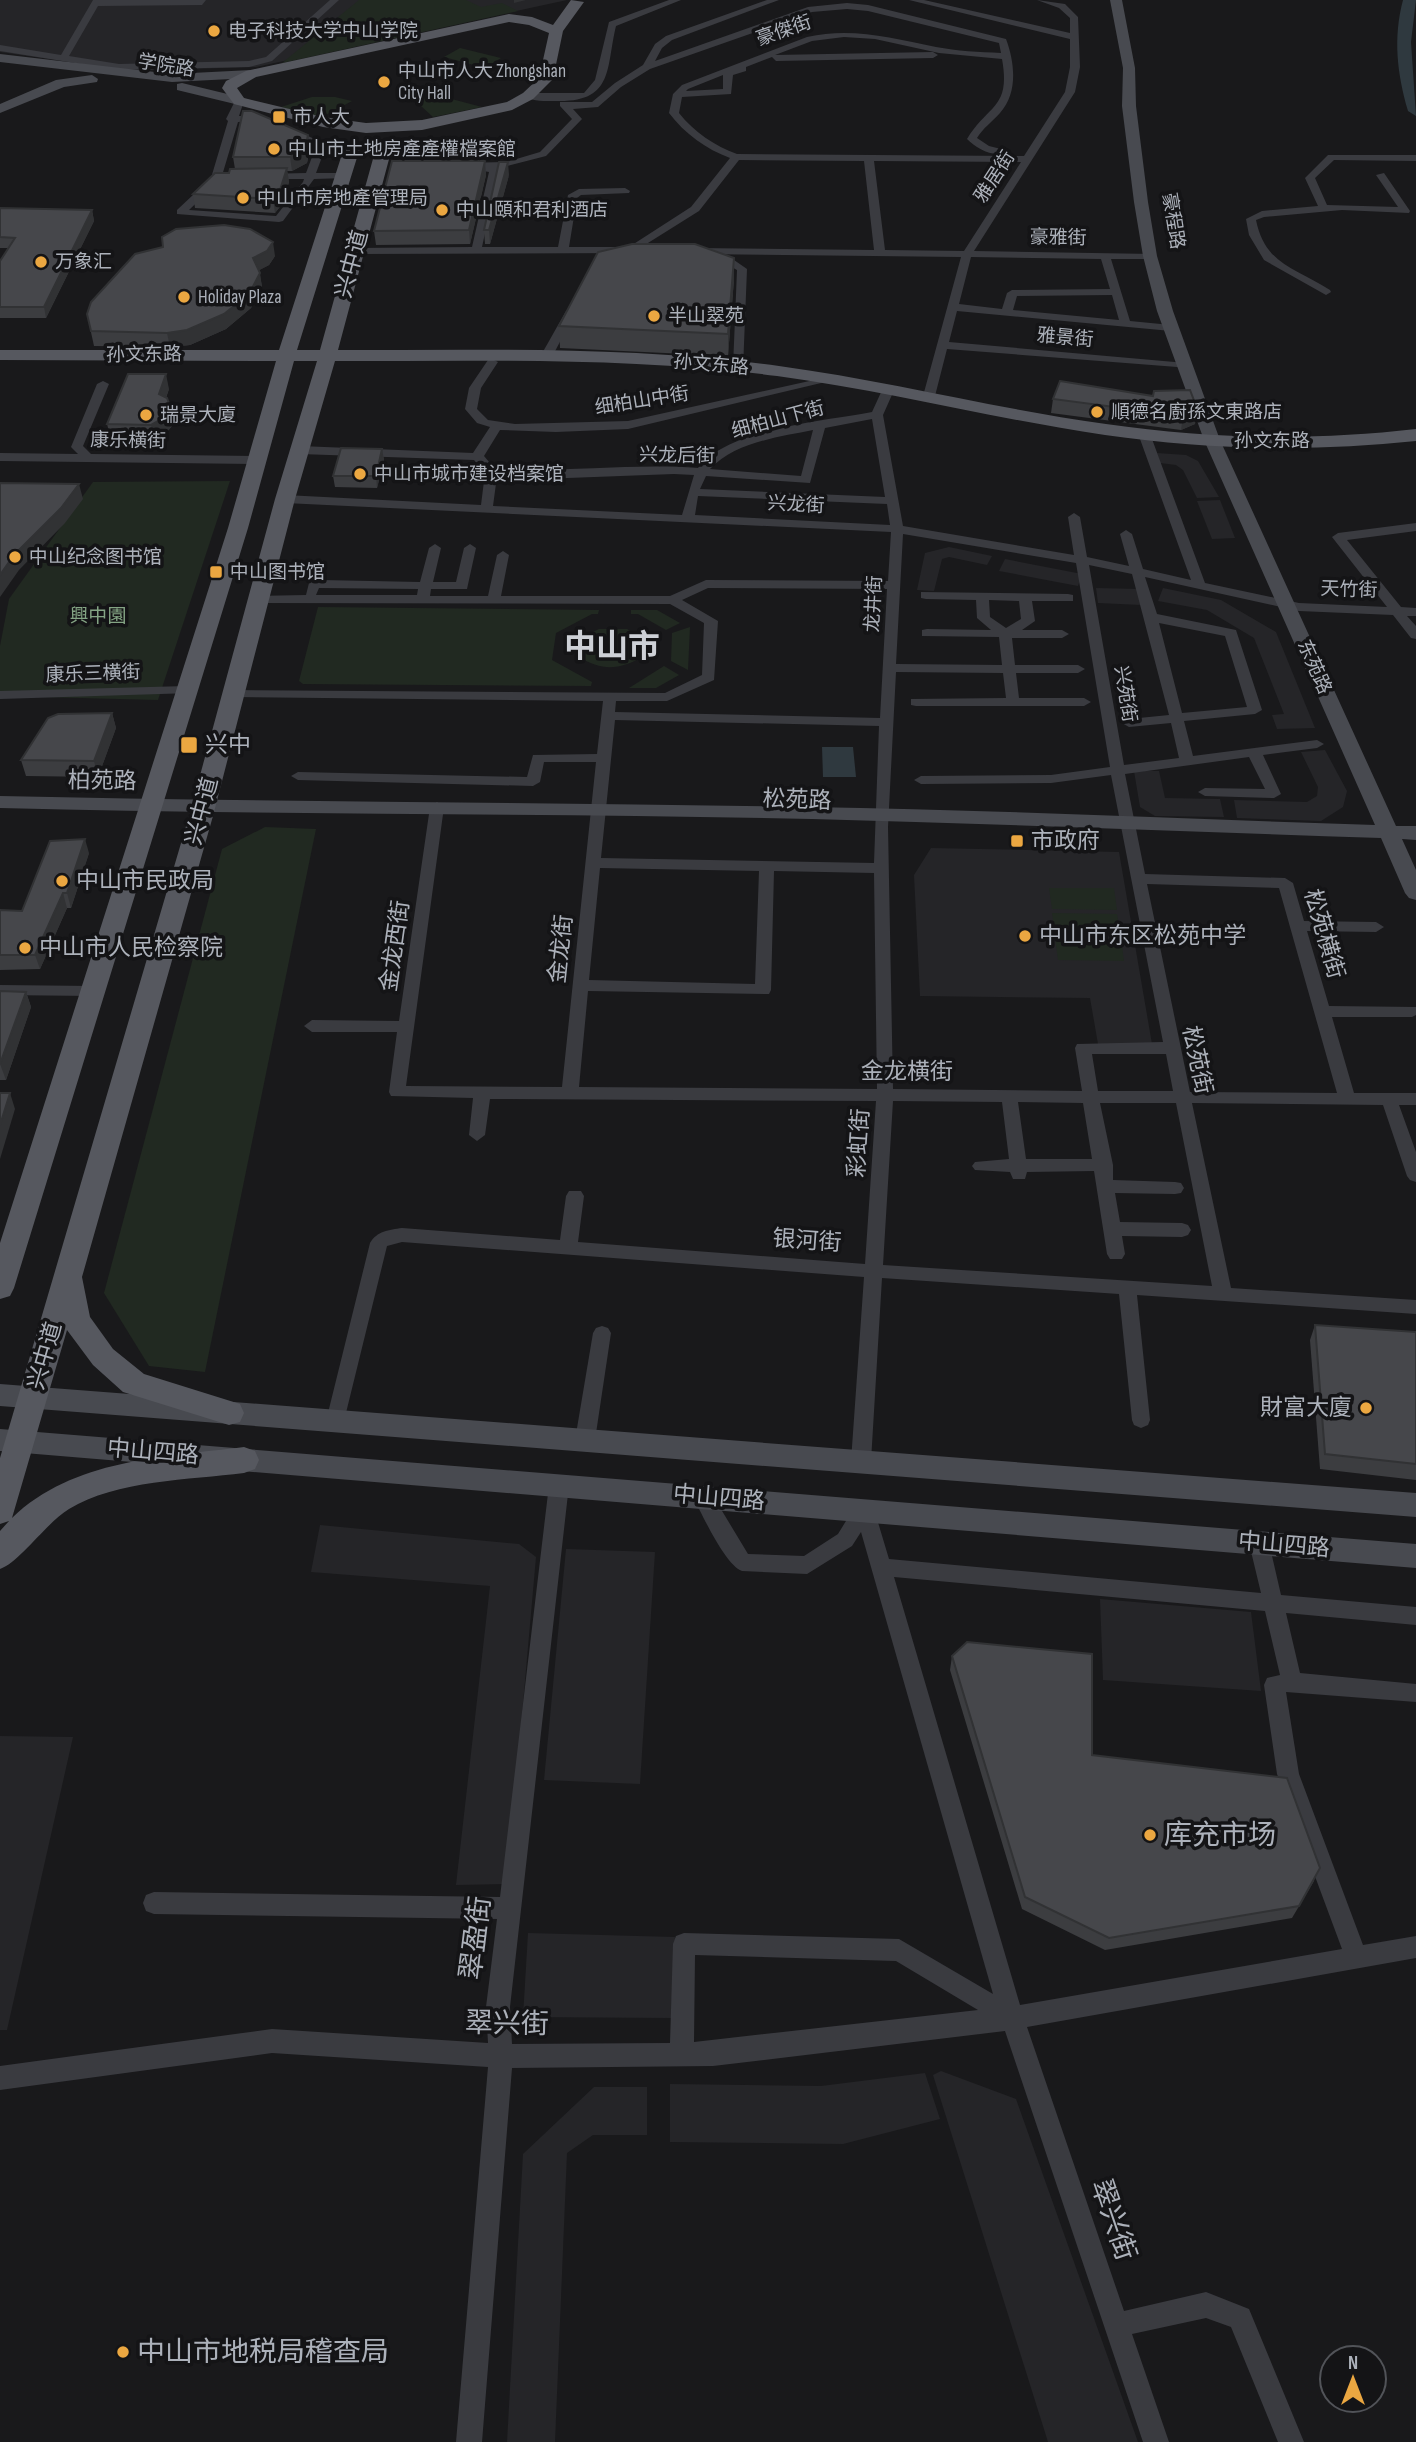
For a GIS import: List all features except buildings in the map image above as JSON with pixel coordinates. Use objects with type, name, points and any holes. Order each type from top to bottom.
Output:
[{"type":"main road","points":[[239,100],[229,88],[231,84],[251,74],[509,19],[578,1]]},
{"type":"main road","points":[[323,122],[375,129],[432,123],[512,105],[528,96],[546,79],[556,31],[578,1]]},
{"type":"main road","points":[[509,19],[532,21],[556,31]]},
{"type":"main road","name":"学院路","points":[[239,100],[323,122]]},
{"type":"main road","points":[[323,122],[350,140],[352,148],[364,145],[385,163],[432,123]]},
{"type":"main road","name":"兴中道","points":[[0,1288],[5,1263],[238,528],[286,356],[352,148]]},
{"type":"main road","name":"兴中道","points":[[0,1511],[10,1441],[33,1398],[202,811],[285,499],[355,251],[385,163]]},
{"type":"main road","name":"孙文东路","points":[[0,358],[286,356],[672,366],[824,381]]},
{"type":"main road","name":"孙文东路","points":[[327,357],[546,357],[674,361],[739,367],[929,396],[1063,423],[1260,448],[1377,447],[1416,443]]},
{"type":"main road","name":"孙文东路","points":[[888,391],[1060,428],[1146,439],[1219,443],[1373,441],[1416,435]]},
{"type":"main road","points":[[68,1273],[76,1320],[103,1357],[134,1383],[229,1413]]},
{"type":"main road","points":[[0,1555],[18,1531],[68,1494],[125,1477],[244,1460]]},
{"type":"street","points":[[64,58],[96,2],[202,0]]},
{"type":"street","points":[[0,48],[119,67],[249,64],[269,60],[335,0]]},
{"type":"street","points":[[528,96],[572,100],[589,97],[599,88],[612,24],[677,0]]},
{"type":"street","points":[[647,67],[658,46],[669,38],[775,0]]},
{"type":"street","points":[[913,0],[1074,37]]},
{"type":"street","name":"雅居街","points":[[929,396],[967,254],[1070,92],[1075,67],[1074,17],[1062,6],[1041,0]]},
{"type":"street","name":"豪程路","points":[[1115,0],[1129,68],[1129,106],[1150,256],[1171,328],[1219,443]]},
{"type":"street","name":"豪程路","points":[[1126,0],[1124,3],[1138,70],[1136,109],[1158,256],[1219,443]]},
{"type":"street","points":[[567,107],[595,105],[618,85],[647,67],[811,9],[847,6],[868,8],[1003,41],[1010,80],[1004,101],[972,139],[986,149],[1030,156]]},
{"type":"street","name":"豪傑街","points":[[678,94],[685,87],[724,70],[832,34],[868,34],[937,49],[1005,56]]},
{"type":"street","points":[[986,55],[779,57],[729,74],[728,92],[678,94],[674,113],[679,121],[717,148],[736,157],[1030,156]]},
{"type":"street","name":"学院路","points":[[0,60],[172,78],[251,74]]},
{"type":"street","name":"学院路","points":[[0,60],[42,69],[175,85],[239,100]]},
{"type":"street","points":[[0,103],[46,79],[47,75],[42,69]]},
{"type":"street","points":[[0,109],[61,83],[88,79],[146,82]]},
{"type":"street","points":[[476,251],[495,169],[456,167],[508,165],[543,154],[577,118],[558,99]]},
{"type":"street","points":[[231,119],[269,120],[316,143],[320,149],[308,183],[279,219],[181,212],[216,177],[231,119],[239,100]]},
{"type":"street","points":[[632,250],[695,209],[736,157]]},
{"type":"street","points":[[1324,209],[1310,178],[1331,157],[1416,158]]},
{"type":"street","points":[[869,158],[880,253]]},
{"type":"street","points":[[1326,292],[1308,279],[1272,263],[1259,251],[1251,219],[1262,214],[1324,209],[1386,208],[1405,211],[1381,175]]},
{"type":"street","points":[[254,177],[343,176]]},
{"type":"street","points":[[216,177],[229,177]]},
{"type":"street","points":[[563,251],[572,197],[579,192],[625,191]]},
{"type":"street","points":[[355,251],[658,251]]},
{"type":"street","points":[[683,251],[967,254]]},
{"type":"street","name":"豪雅街","points":[[967,254],[1150,256]]},
{"type":"street","points":[[1104,256],[1126,324]]},
{"type":"street","points":[[615,261],[640,261]]},
{"type":"street","points":[[692,261],[730,262],[742,270],[739,367]]},
{"type":"street","points":[[1007,312],[1012,293],[1116,292]]},
{"type":"street","points":[[546,357],[575,302]]},
{"type":"street","name":"雅景街","points":[[952,307],[1171,328]]},
{"type":"street","name":"雅景街","points":[[941,345],[1186,366]]},
{"type":"street","points":[[477,457],[497,425],[485,423],[471,409],[475,388],[492,362]]},
{"type":"street","name":"细柏山中街","points":[[497,425],[590,428],[628,425],[824,381]]},
{"type":"street","points":[[88,458],[77,447],[103,384]]},
{"type":"street","points":[[877,415],[888,391]]},
{"type":"street","name":"细柏山下街","points":[[688,519],[694,492],[703,472],[711,461],[741,444],[877,415]]},
{"type":"street","name":"龙井街","points":[[877,415],[897,529],[881,821]]},
{"type":"street","name":"兴龙后街","points":[[491,472],[552,475],[674,470],[806,480],[820,426]]},
{"type":"street","points":[[1146,439],[1199,585]]},
{"type":"street","name":"东苑路","points":[[1219,443],[1416,866]]},
{"type":"street","points":[[300,450],[477,457],[485,461],[493,483],[486,509]]},
{"type":"street","name":"康乐横街","points":[[0,457],[255,460]]},
{"type":"street","points":[[694,492],[892,501]]},
{"type":"street","name":"兴龙街","points":[[285,499],[897,529],[1083,560],[1293,606]]},
{"type":"street","name":"兴苑街","points":[[1074,517],[1128,829]]},
{"type":"street","name":"天竹街","points":[[1416,527],[1338,537],[1416,635]]},
{"type":"street","points":[[1126,534],[1151,617],[1187,761]]},
{"type":"street","points":[[422,600],[435,548]]},
{"type":"street","points":[[314,584],[462,586],[470,548]]},
{"type":"street","points":[[494,600],[503,555]]},
{"type":"street","points":[[309,599],[320,563]]},
{"type":"street","points":[[258,599],[672,600],[706,584],[894,586]]},
{"type":"street","points":[[926,595],[1068,597]]},
{"type":"street","points":[[982,596],[984,618],[1004,634],[1013,702]]},
{"type":"street","points":[[1004,634],[1028,621],[1025,597]]},
{"type":"street","points":[[234,693],[667,697],[709,677],[711,621],[672,600]]},
{"type":"street","name":"天竹街","points":[[1293,606],[1416,612]]},
{"type":"street","points":[[1129,723],[1255,710],[1231,633],[1151,617]]},
{"type":"street","points":[[928,633],[1062,634]]},
{"type":"street","points":[[890,668],[1078,670]]},
{"type":"street","name":"康乐三横街","points":[[2,700],[187,690]]},
{"type":"street","name":"金龙街","points":[[570,1093],[610,697]]},
{"type":"street","points":[[916,702],[1084,702]]},
{"type":"street","points":[[608,716],[887,722]]},
{"type":"street","points":[[921,780],[1051,779],[1118,768],[1317,744]]},
{"type":"street","points":[[1205,792],[1274,794],[1254,752]]},
{"type":"street","points":[[298,776],[533,782],[538,758],[603,758]]},
{"type":"street","name":"柏苑路","points":[[0,802],[150,811]]},
{"type":"street","name":"柏苑路","points":[[0,811],[202,811]]},
{"type":"street","name":"松苑路","points":[[202,811],[597,814],[1402,837]]},
{"type":"street","name":"金龙西街","points":[[397,1092],[437,811]]},
{"type":"street","name":"彩虹街","points":[[861,1461],[885,1094],[881,821]]},
{"type":"street","name":"松苑街","points":[[1128,829],[1223,1295]]},
{"type":"street","name":"东苑路","points":[[1402,837],[1416,893]]},
{"type":"street","points":[[592,863],[882,868]]},
{"type":"street","points":[[580,985],[763,990],[767,866]]},
{"type":"street","name":"松苑横街","points":[[1138,879],[1285,883],[1347,1098]]},
{"type":"street","points":[[1297,926],[1376,927]]},
{"type":"street","points":[[0,990],[93,991]]},
{"type":"street","points":[[1322,1012],[1412,1011]]},
{"type":"street","points":[[312,1026],[406,1027]]},
{"type":"street","points":[[1116,1254],[1104,1165],[1083,1048],[1171,1048]]},
{"type":"street","name":"金龙横街","points":[[397,1092],[1416,1099]]},
{"type":"street","points":[[477,1135],[482,1092]]},
{"type":"street","points":[[1009,1095],[1018,1172]]},
{"type":"street","points":[[1389,1099],[1416,1176]]},
{"type":"street","points":[[981,1166],[1018,1172],[1104,1165]]},
{"type":"street","points":[[1107,1186],[1175,1188]]},
{"type":"street","points":[[568,1247],[575,1196]]},
{"type":"street","points":[[1113,1229],[1182,1230]]},
{"type":"street","name":"银河街","points":[[335,1421],[379,1243],[387,1237],[402,1235],[873,1271],[1416,1307]]},
{"type":"street","points":[[1127,1288],[1141,1420]]},
{"type":"street","points":[[585,1440],[603,1333]]},
{"type":"street","name":"中山四路","points":[[0,1395],[1416,1505]]},
{"type":"street","name":"中山四路","points":[[10,1441],[1416,1556]]},
{"type":"street","name":"翠盈街","points":[[469,2442],[500,2056],[498,2007],[559,1485]]},
{"type":"street","points":[[703,1497],[743,1562],[807,1565],[845,1540],[864,1509]]},
{"type":"street","points":[[864,1509],[1012,2018]]},
{"type":"street","points":[[1259,1543],[1292,1682]]},
{"type":"street","points":[[880,1567],[1416,1616]]},
{"type":"street","points":[[1356,1957],[1288,1774],[1274,1685],[1292,1682],[1416,1693]]},
{"type":"street","points":[[154,1903],[510,1908]]},
{"type":"street","points":[[682,2054],[684,1944],[899,1950],[1012,2018]]},
{"type":"street","name":"翠兴街","points":[[0,2078],[272,2040],[500,2056],[713,2054],[1012,2018],[1416,1947]]},
{"type":"street","name":"翠兴街","points":[[1012,2018],[1156,2442]]},
{"type":"street","points":[[1117,2325],[1206,2305],[1240,2318],[1291,2442]]},
{"type":"shaded area","name":"电子科技大学中山学院","points":[[0,0],[567,0],[256,67],[153,70],[119,69],[0,52]]},
{"type":"shaded area","points":[[1157,453],[1186,455],[1198,461],[1219,497],[1197,498],[1183,470],[1176,465],[1160,463]]},
{"type":"shaded area","points":[[1220,500],[1235,538],[1212,539],[1197,501]]},
{"type":"shaded area","points":[[949,547],[992,556],[987,565],[949,557],[942,559],[934,591],[917,590],[925,553]]},
{"type":"shaded area","points":[[1005,559],[1082,574],[1078,586],[999,571]]},
{"type":"shaded area","points":[[1096,588],[1139,589],[1141,605],[1098,603]]},
{"type":"shaded area","points":[[1163,588],[1221,600],[1276,632],[1315,728],[1277,729],[1272,715],[1284,714],[1254,638],[1207,610],[1158,601]]},
{"type":"shaded area","points":[[822,747],[853,747],[856,777],[823,777]]},
{"type":"shaded area","points":[[1325,750],[1347,791],[1343,807],[1321,821],[1237,818],[1234,800],[1307,802],[1317,796],[1318,787],[1301,752]]},
{"type":"shaded area","points":[[1134,771],[1159,771],[1165,798],[1220,799],[1224,817],[1155,816],[1140,807]]},
{"type":"shaded area","name":"中山市东区松苑中学","points":[[931,848],[1119,852],[1152,1044],[1098,1044],[1090,998],[920,996],[914,875]]},
{"type":"shaded area","points":[[320,1525],[519,1544],[536,1557],[507,1884],[456,1885],[490,1586],[311,1572]]},
{"type":"shaded area","points":[[566,1549],[655,1552],[640,1784],[544,1780]]},
{"type":"shaded area","points":[[1100,1599],[1251,1612],[1261,1691],[1103,1680]]},
{"type":"shaded area","points":[[0,1736],[73,1737],[7,2030],[0,2030]]},
{"type":"shaded area","points":[[528,1933],[675,1937],[671,2018],[523,2017]]},
{"type":"shaded area","points":[[941,2071],[1016,2099],[1138,2442],[1048,2442],[933,2075]]},
{"type":"shaded area","points":[[925,2073],[940,2119],[843,2144],[670,2142],[670,2084],[821,2086]]},
{"type":"shaded area","points":[[594,2087],[647,2087],[647,2135],[593,2135],[567,2153],[555,2442],[507,2442],[523,2154]]},
{"type":"green space","points":[[359,0],[466,0],[481,7],[502,3],[518,11],[282,63]]},
{"type":"green space","points":[[460,48],[501,58],[485,68],[444,57]]},
{"type":"green space","points":[[424,96],[444,97],[482,107],[433,117],[420,105]]},
{"type":"green space","points":[[312,97],[335,97],[352,101],[320,118],[281,107]]},
{"type":"green space","name":"興中園","points":[[230,481],[158,700],[0,696],[0,646],[9,599],[93,482]]},
{"type":"green space","points":[[318,607],[599,610],[598,614],[592,614],[556,633],[552,660],[592,682],[591,686],[303,684],[299,681]]},
{"type":"green space","points":[[631,610],[657,610],[680,623],[666,630],[638,614],[631,614]]},
{"type":"green space","points":[[690,627],[688,670],[671,661],[672,633]]},
{"type":"green space","points":[[599,629],[627,629],[645,640],[645,656],[627,664],[603,667],[577,656],[579,639]]},
{"type":"green space","points":[[664,666],[679,675],[656,688],[629,688]]},
{"type":"green space","points":[[265,827],[316,829],[205,1372],[149,1366],[104,1293],[222,849]]},
{"type":"green space","points":[[1049,888],[1114,888],[1117,910],[1052,909]]},
{"type":"green space","points":[[1052,913],[1117,914],[1121,936],[1055,935]]},
{"type":"green space","points":[[1055,938],[1121,939],[1124,961],[1058,960]]},
{"type":"waterway","points":[[1410,0],[1404,56],[1416,111]]},
{"type":"place","name":"电子科技大学中山学院","points":[[214,31]]},
{"type":"place","name":"中山市人大 Zhongshan City Hall","points":[[384,82]]},
{"type":"place","name":"市人大","points":[[279,117]]},
{"type":"place","name":"中山市土地房產產權檔案館","points":[[274,149]]},
{"type":"place","name":"中山市房地產管理局","points":[[243,198]]},
{"type":"place","name":"中山頤和君利酒店","points":[[442,210]]},
{"type":"place","name":"万象汇","points":[[41,262]]},
{"type":"place","name":"Holiday Plaza","points":[[184,297]]},
{"type":"place","name":"半山翠苑","points":[[654,316]]},
{"type":"place","name":"順德名廚孫文東路店","points":[[1097,412]]},
{"type":"place","name":"瑞景大廈","points":[[146,415]]},
{"type":"place","name":"中山市城市建设档案馆","points":[[360,474]]},
{"type":"place","name":"中山纪念图书馆","points":[[15,557]]},
{"type":"place","name":"中山图书馆","points":[[216,572]]},
{"type":"place","name":"兴中","points":[[189,745]]},
{"type":"place","name":"市政府","points":[[1017,841]]},
{"type":"place","name":"中山市民政局","points":[[62,881]]},
{"type":"place","name":"中山市东区松苑中学","points":[[1025,936]]},
{"type":"place","name":"中山市人民检察院","points":[[25,948]]},
{"type":"place","name":"財富大廈","points":[[1366,1408]]},
{"type":"place","name":"库充市场","points":[[1150,1835]]},
{"type":"place","name":"中山市地税局稽查局","points":[[123,2352]]},
{"type":"district","name":"中山市","points":[[612,647]]}]
